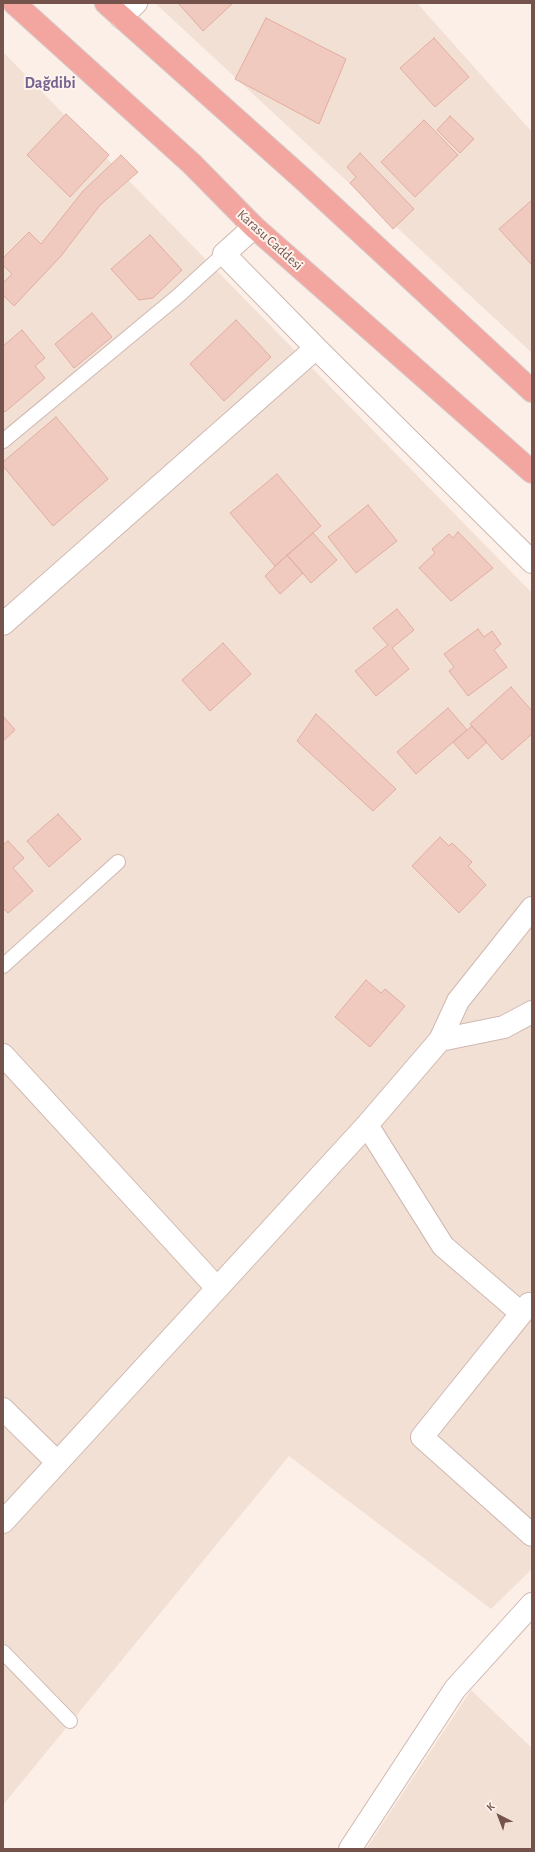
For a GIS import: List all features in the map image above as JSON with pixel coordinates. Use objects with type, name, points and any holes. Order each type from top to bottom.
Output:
[{"type":"highway","name":"Karasu Caddesi","points":[[14,3],[192,164],[254,227],[532,472]]},
{"type":"highway","points":[[121,8],[532,391]]},
{"type":"street","points":[[254,227],[224,254],[316,348],[532,562]]},
{"type":"street","points":[[3,624],[316,348]]},
{"type":"street","points":[[3,1522],[367,1125],[440,1040],[458,1001],[532,908]]},
{"type":"street","points":[[440,1040],[504,1027],[532,1012]]},
{"type":"street","points":[[3,1055],[217,1288]]},
{"type":"street","points":[[367,1125],[443,1246],[528,1306],[422,1437],[532,1535]]},
{"type":"street","points":[[3,1409],[57,1462]]},
{"type":"street","points":[[350,1849],[455,1689],[532,1604]]},
{"type":"lane","points":[[3,441],[178,296],[224,254]]},
{"type":"lane","points":[[3,966],[118,862]]},
{"type":"lane","points":[[3,1652],[70,1721]]},
{"type":"shaded area","points":[[155,3],[417,3],[532,132],[532,353]]},
{"type":"shaded area","points":[[3,52],[532,593],[532,1569],[491,1609],[289,1456],[3,1805]]},
{"type":"shaded area","points":[[471,1690],[532,1748],[532,1849],[366,1849]]},
{"type":"building","points":[[178,3],[233,3],[203,31]]},
{"type":"building","points":[[266,18],[346,59],[319,124],[235,79]]},
{"type":"building","points":[[434,38],[469,77],[435,107],[400,68]]},
{"type":"building","points":[[66,114],[109,155],[70,197],[27,155]]},
{"type":"building","points":[[450,116],[474,139],[460,153],[437,130]]},
{"type":"building","points":[[424,120],[458,155],[415,197],[381,162]]},
{"type":"building","points":[[360,153],[414,209],[393,229],[350,183],[356,177],[347,167]]},
{"type":"building","points":[[121,155],[138,172],[100,205],[61,256],[14,306],[3,295],[3,283],[12,274],[3,265],[3,258],[29,232],[41,244],[83,191]]},
{"type":"building","points":[[532,200],[532,265],[499,229]]},
{"type":"building","points":[[150,235],[182,270],[153,298],[139,300],[111,269]]},
{"type":"building","points":[[92,313],[112,337],[74,368],[55,344]]},
{"type":"building","points":[[236,320],[271,357],[224,401],[190,364]]},
{"type":"building","points":[[22,330],[45,358],[35,366],[45,378],[5,412],[3,409],[3,346]]},
{"type":"building","points":[[56,417],[108,479],[53,526],[3,466],[3,462]]},
{"type":"building","points":[[277,474],[321,526],[275,566],[230,513]]},
{"type":"building","points":[[368,505],[397,541],[356,573],[328,537]]},
{"type":"building","points":[[458,532],[493,568],[451,601],[419,568],[435,553],[432,549],[449,534],[453,538]]},
{"type":"building","points":[[313,533],[337,560],[311,583],[287,555]]},
{"type":"building","points":[[287,555],[303,573],[280,594],[265,576]]},
{"type":"building","points":[[397,609],[414,630],[392,648],[409,669],[376,696],[355,671],[388,645],[373,628]]},
{"type":"building","points":[[478,629],[484,637],[492,631],[501,644],[494,650],[507,667],[468,696],[449,671],[454,667],[444,654]]},
{"type":"building","points":[[223,643],[251,674],[210,711],[182,680]]},
{"type":"building","points":[[511,687],[532,711],[532,734],[502,760],[470,724]]},
{"type":"building","points":[[448,708],[467,730],[416,774],[397,752]]},
{"type":"building","points":[[316,714],[396,789],[373,811],[297,741]]},
{"type":"building","points":[[3,716],[15,730],[3,741]]},
{"type":"building","points":[[472,726],[487,742],[468,759],[453,742]]},
{"type":"building","points":[[58,814],[81,839],[49,867],[27,841]]},
{"type":"building","points":[[440,837],[449,846],[452,843],[472,862],[468,866],[486,885],[459,913],[412,866]]},
{"type":"building","points":[[8,841],[24,858],[13,868],[33,891],[8,913],[3,908],[3,845]]},
{"type":"building","points":[[366,980],[381,993],[385,989],[405,1006],[370,1047],[335,1017]]},
{"type":"district","name":"Dağdibi","points":[[50,83]]}]
